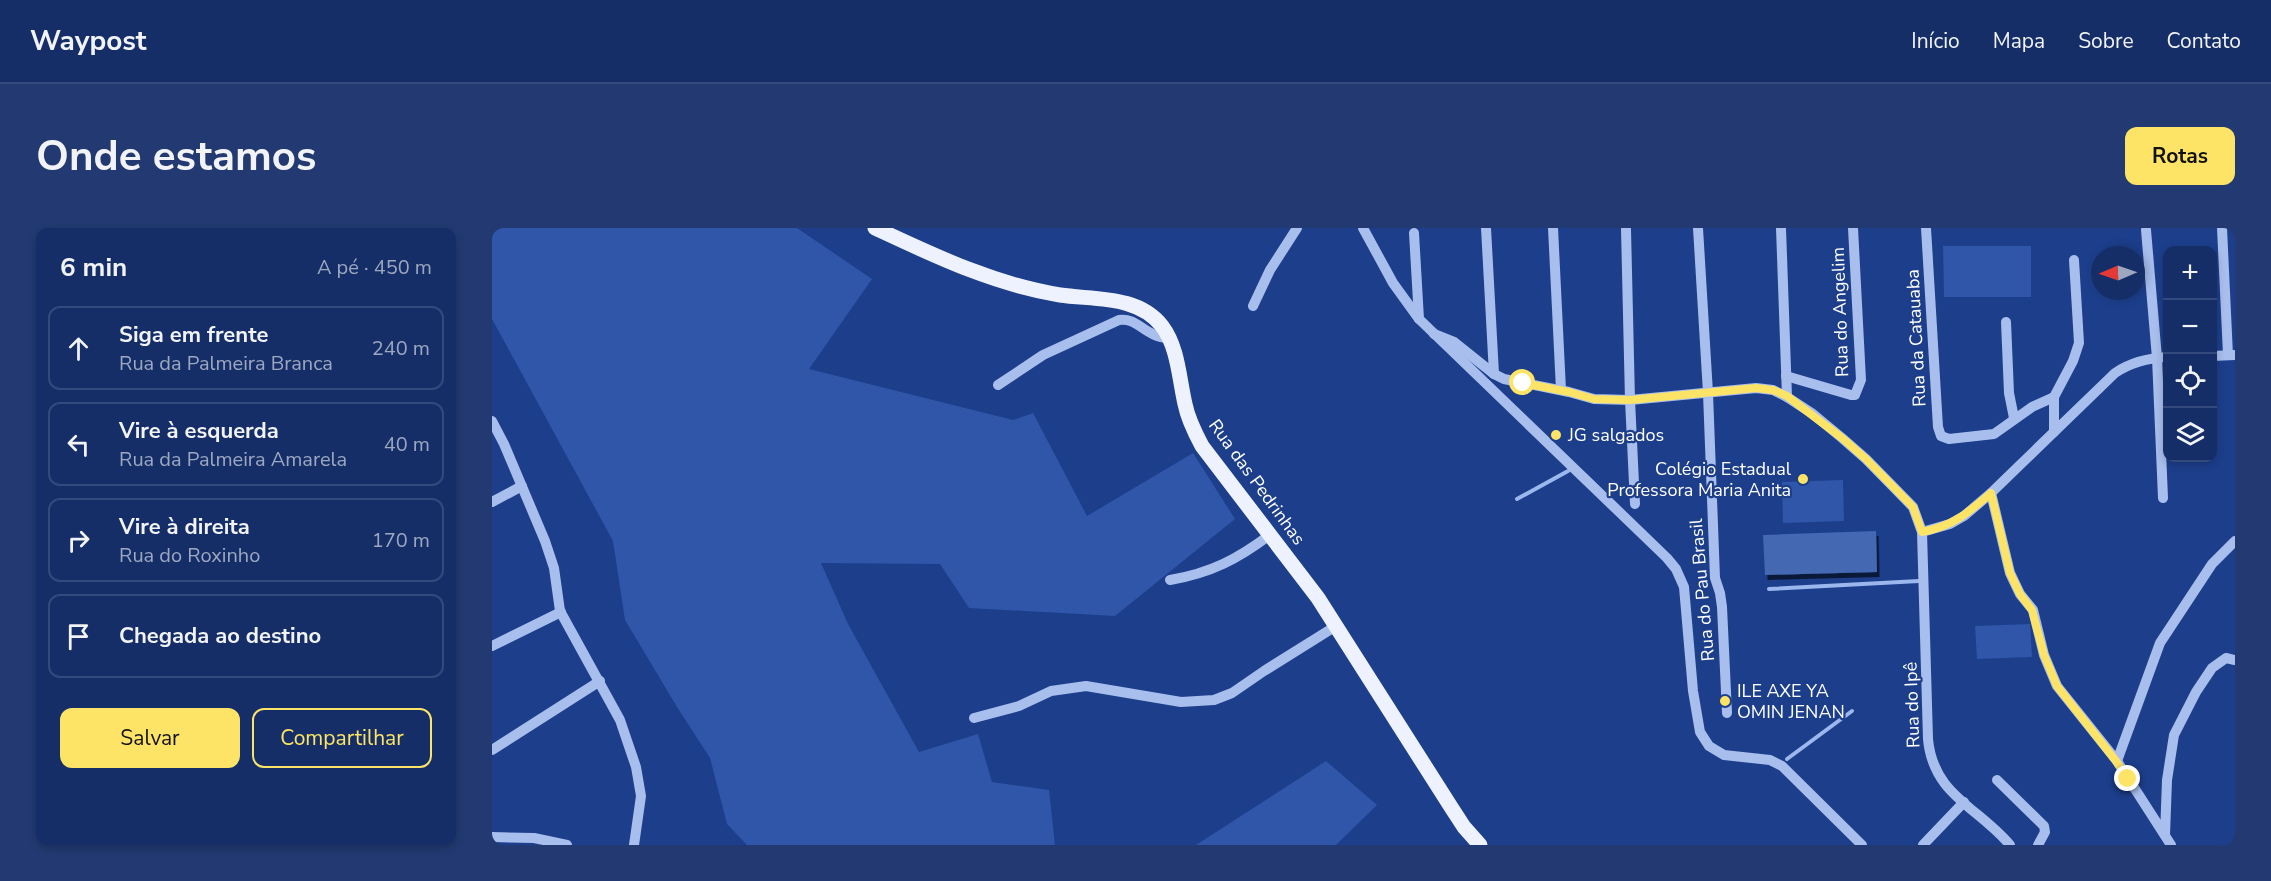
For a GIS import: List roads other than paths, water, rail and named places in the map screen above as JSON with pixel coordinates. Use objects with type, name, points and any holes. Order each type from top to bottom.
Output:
[{"type":"main road","name":"Rua das Pedrinhas","points":[[875,228],[945,261],[1014,286],[1126,303],[1139,307],[1155,318],[1169,338],[1192,428],[1214,462],[1271,534],[1336,626],[1455,813],[1480,845]]},
{"type":"street","points":[[1253,306],[1270,270],[1297,228]]},
{"type":"street","points":[[1363,228],[1393,283],[1419,320],[1676,569],[1684,587],[1695,711],[1700,732],[1709,746],[1724,755],[1763,759],[1782,766],[1862,845]]},
{"type":"street","points":[[1486,228],[1494,374]]},
{"type":"street","points":[[1553,228],[1561,390]]},
{"type":"street","name":"Rua do Pau Brasil","points":[[1698,228],[1708,393],[1714,578],[1722,607],[1727,713]]},
{"type":"street","points":[[1781,228],[1787,396]]},
{"type":"street","name":"Rua do Angelim","points":[[1786,376],[1851,395],[1858,392],[1861,380],[1853,228]]},
{"type":"street","name":"Rua da Catauaba","points":[[1926,228],[1938,427],[1941,436],[1949,439],[1994,434],[2014,418]]},
{"type":"street","points":[[2217,356],[2232,355],[2222,228]]},
{"type":"street","points":[[1626,229],[1635,504]]},
{"type":"street","points":[[2146,230],[2162,358],[2163,498]]},
{"type":"street","points":[[1414,233],[1419,320]]},
{"type":"street","points":[[2054,432],[2054,397],[2073,361],[2079,343],[2074,260]]},
{"type":"street","points":[[998,385],[1044,355],[1119,320],[1130,320],[1151,335],[1169,338]]},
{"type":"street","points":[[2006,322],[2010,393],[2014,418],[2054,397]]},
{"type":"street","points":[[1434,334],[1454,342],[1494,374],[1504,379],[1594,399],[1630,400],[1756,388],[1773,390],[1787,396],[1813,414],[1866,459],[1913,507],[1922,532],[1950,525],[1964,516],[1991,493],[2115,373],[2127,365],[2162,358]]},
{"type":"street","points":[[492,421],[536,516],[554,568],[561,612],[620,720],[639,779],[641,796],[634,845]]},
{"type":"street","points":[[492,502],[522,486]]},
{"type":"street","points":[[1991,493],[2010,573],[2020,594],[2032,610],[2044,655],[2054,680],[2116,761],[2171,845]]},
{"type":"street","name":"Rua do Ipê","points":[[1922,532],[1930,755],[1935,771],[1944,784],[2010,845]]},
{"type":"street","points":[[1170,580],[1196,575],[1223,565],[1243,555],[1271,534]]},
{"type":"street","points":[[2116,761],[2160,643],[2212,564],[2235,541]]},
{"type":"street","points":[[492,646],[561,612]]},
{"type":"street","points":[[974,718],[1020,706],[1051,691],[1086,686],[1181,702],[1214,700],[1232,693],[1336,626]]},
{"type":"street","points":[[2164,835],[2167,780],[2174,735],[2196,692],[2212,668],[2226,658],[2235,660]]},
{"type":"street","points":[[492,750],[600,681]]},
{"type":"street","points":[[1997,780],[2044,826],[2045,832],[2038,845]]},
{"type":"street","points":[[1923,845],[1964,802]]},
{"type":"street","points":[[492,837],[534,838],[567,845]]},
{"type":"waterway","points":[[1517,499],[1568,471]]},
{"type":"waterway","points":[[1769,589],[1919,581]]},
{"type":"waterway","points":[[1787,759],[1852,711]]},
{"type":"place","name":"JG salgados","points":[[1556,435]]},
{"type":"place","name":"Colégio Estadual Professora Maria Anita","points":[[1803,479]]},
{"type":"place","name":"ILE AXE YA OMIN JENAN","points":[[1725,701]]}]
